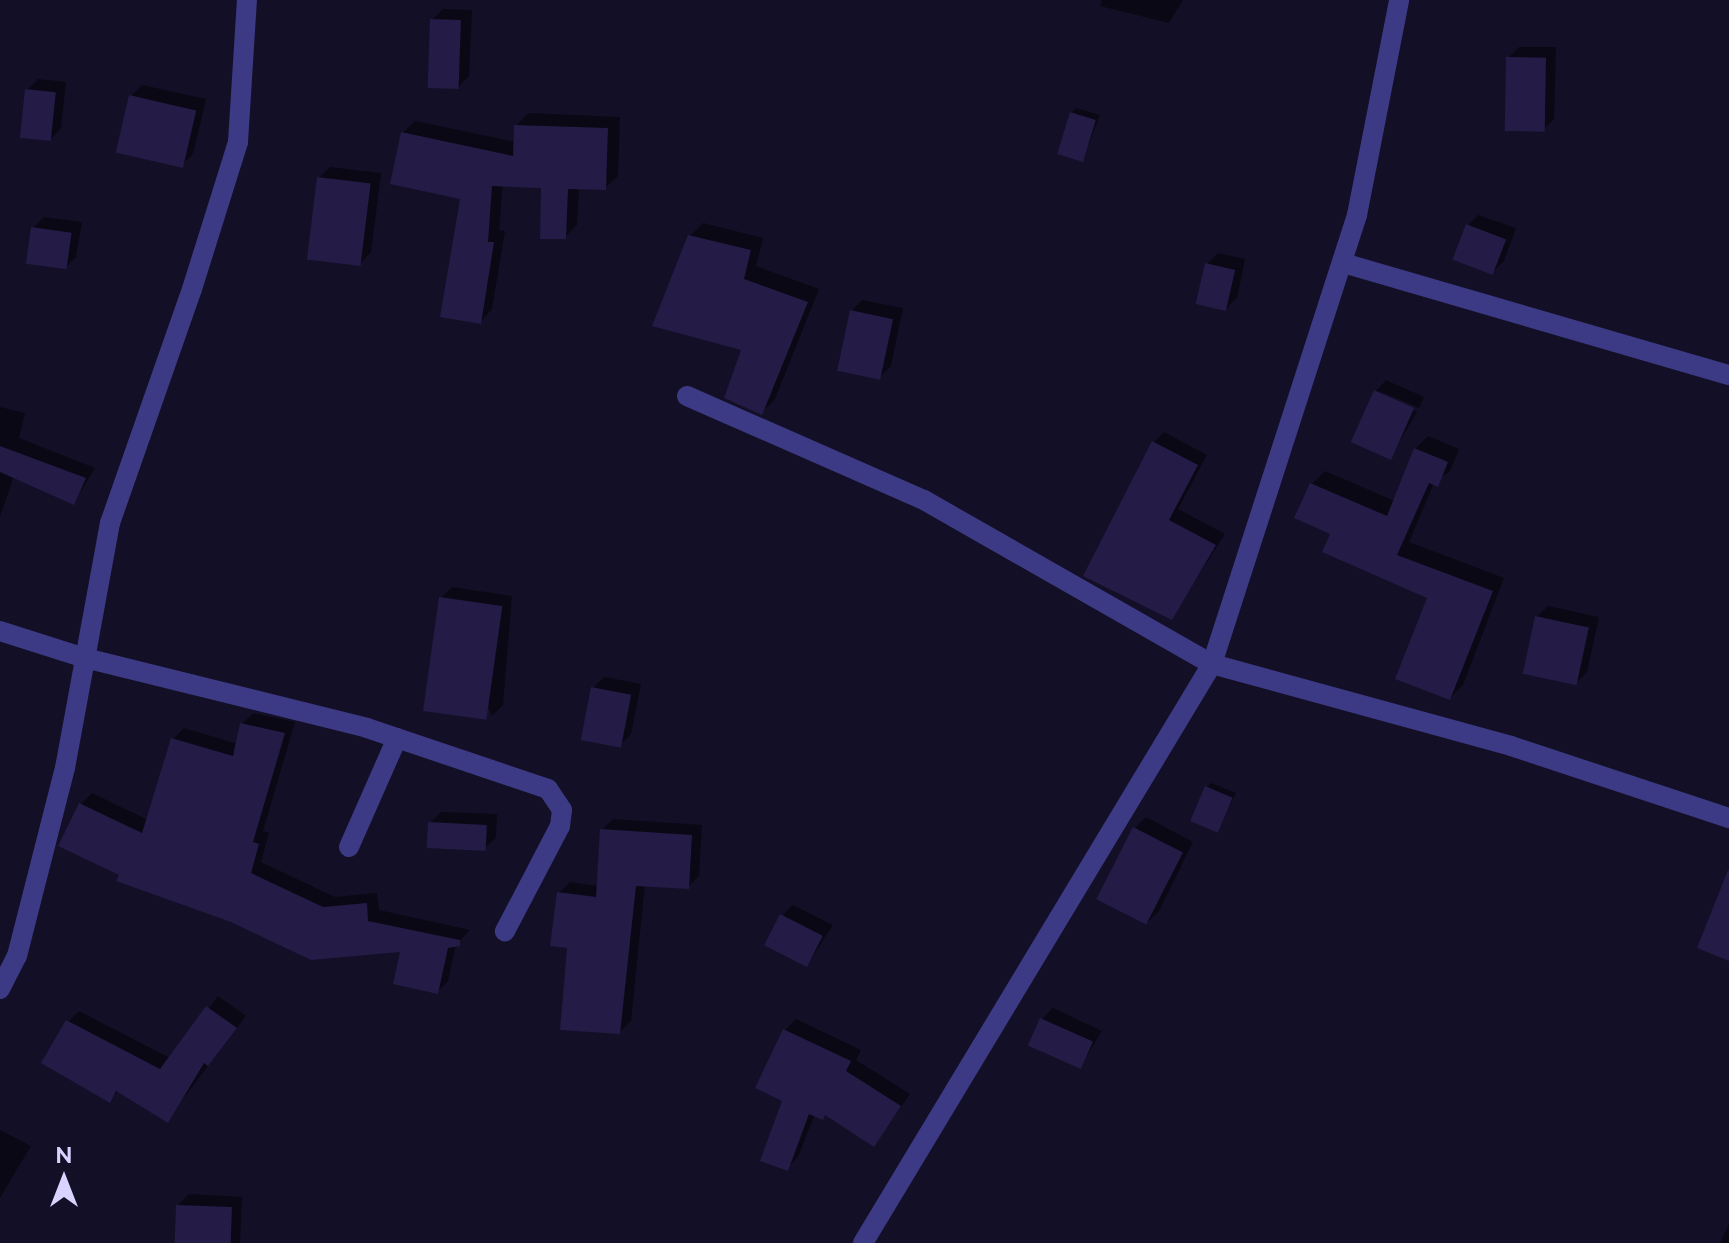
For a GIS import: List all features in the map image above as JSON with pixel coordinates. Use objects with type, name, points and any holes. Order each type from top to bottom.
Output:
[{"type":"street","points":[[0,989],[17,956],[80,703],[85,658],[110,523],[238,142],[247,0]]},
{"type":"street","points":[[863,1243],[1212,664],[1357,215],[1399,0]]},
{"type":"street","points":[[1343,263],[1729,375]]},
{"type":"street","points":[[687,396],[924,500],[1212,664],[1511,746],[1729,818]]},
{"type":"street","points":[[0,631],[85,658],[397,738],[532,781],[548,789],[562,810],[560,826],[505,931]]},
{"type":"street","points":[[349,847],[397,738]]},
{"type":"building","points":[[430,19],[461,20],[459,89],[428,88]]},
{"type":"building","points":[[1506,57],[1546,58],[1545,132],[1505,131]]},
{"type":"building","points":[[25,89],[56,92],[51,141],[20,138]]},
{"type":"building","points":[[129,95],[196,111],[183,168],[116,152]]},
{"type":"building","points":[[1070,112],[1096,120],[1083,162],[1057,154]]},
{"type":"building","points":[[514,125],[608,128],[606,190],[568,189],[566,239],[540,239],[541,188],[492,186],[488,242],[494,242],[481,324],[440,317],[460,199],[390,184],[401,132],[513,156]]},
{"type":"building","points":[[317,177],[371,184],[360,266],[307,259]]},
{"type":"building","points":[[1466,224],[1506,239],[1493,275],[1452,259]]},
{"type":"building","points":[[31,227],[72,233],[66,269],[26,264]]},
{"type":"building","points":[[688,235],[751,250],[744,279],[808,302],[762,415],[724,398],[741,350],[652,326]]},
{"type":"building","points":[[1205,263],[1235,270],[1226,311],[1196,304]]},
{"type":"building","points":[[850,310],[893,319],[880,380],[837,371]]},
{"type":"building","points":[[1374,390],[1414,408],[1391,460],[1351,442]]},
{"type":"building","points":[[1152,441],[1198,465],[1169,520],[1216,545],[1172,620],[1083,576]]},
{"type":"building","points":[[0,446],[86,478],[74,505],[0,472]]},
{"type":"building","points":[[1414,448],[1448,462],[1438,487],[1429,483],[1397,555],[1493,591],[1450,700],[1395,679],[1427,598],[1322,552],[1330,534],[1294,518],[1310,483],[1387,516]]},
{"type":"building","points":[[439,597],[502,606],[486,720],[423,711]]},
{"type":"building","points":[[1535,616],[1589,627],[1577,685],[1523,674]]},
{"type":"building","points":[[591,687],[631,695],[621,748],[581,740]]},
{"type":"building","points":[[240,723],[285,733],[253,842],[259,844],[251,873],[323,907],[367,903],[368,921],[460,940],[460,946],[448,948],[438,994],[393,984],[400,952],[311,960],[231,922],[116,881],[119,875],[58,846],[79,803],[142,833],[171,738],[233,756]]},
{"type":"building","points":[[1205,786],[1233,798],[1218,833],[1190,821]]},
{"type":"building","points":[[428,822],[487,825],[486,851],[427,848]]},
{"type":"building","points":[[1133,827],[1183,852],[1146,925],[1096,899]]},
{"type":"building","points":[[600,829],[692,835],[689,889],[636,886],[620,1034],[560,1030],[567,948],[550,946],[557,892],[596,897]]},
{"type":"building","points":[[1729,871],[1729,961],[1697,948]]},
{"type":"building","points":[[780,914],[823,936],[807,967],[764,945]]},
{"type":"building","points":[[206,1006],[237,1028],[208,1066],[204,1063],[168,1123],[116,1091],[110,1103],[41,1063],[66,1020],[160,1069]]},
{"type":"building","points":[[1040,1018],[1093,1042],[1081,1069],[1028,1045]]},
{"type":"building","points":[[783,1029],[851,1061],[846,1071],[901,1106],[874,1147],[825,1115],[823,1120],[809,1114],[788,1171],[760,1161],[782,1101],[755,1088]]},
{"type":"building","points":[[176,1205],[232,1207],[231,1243],[175,1243]]}]
